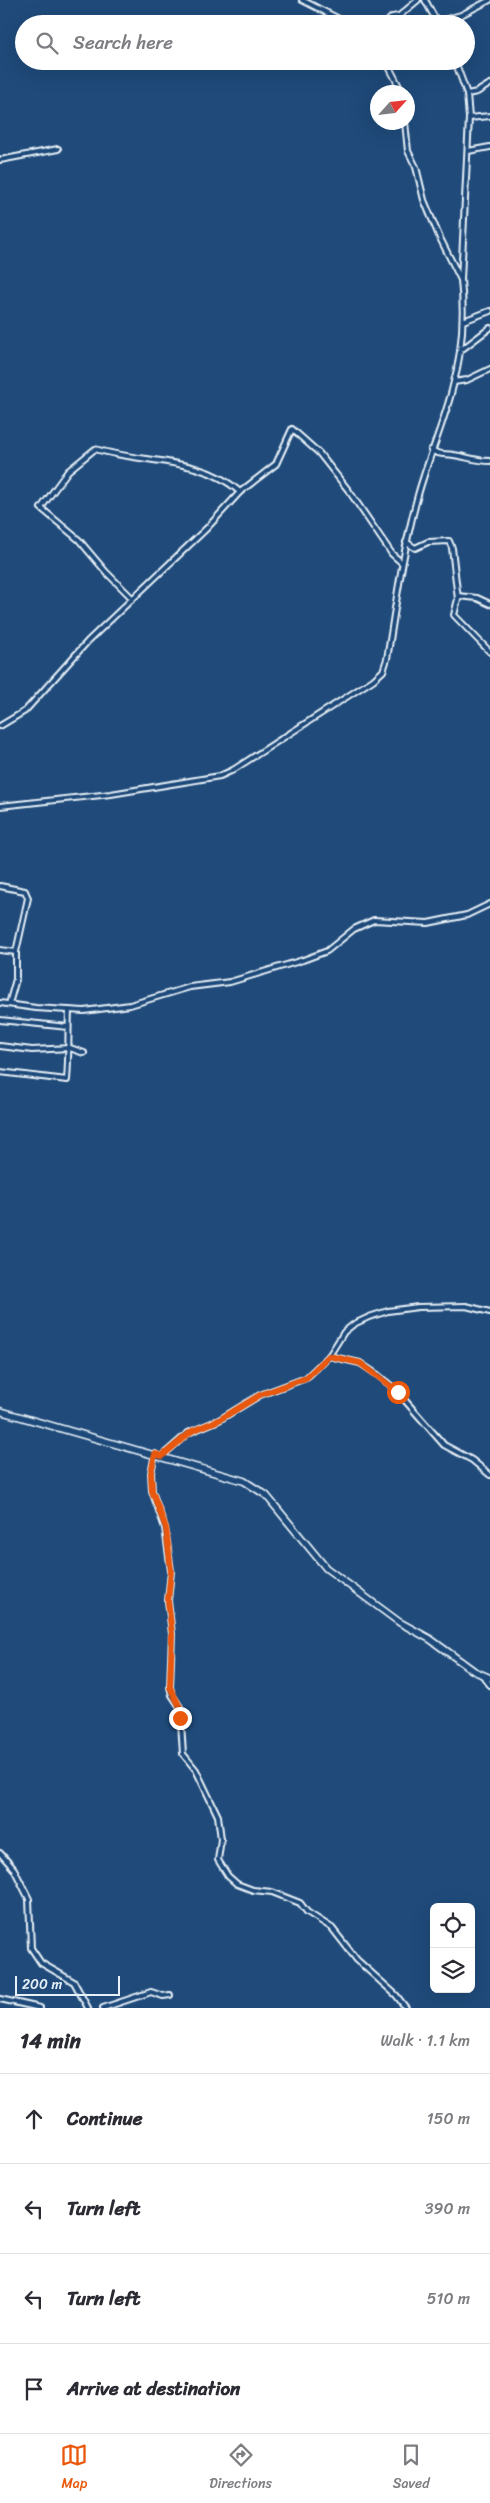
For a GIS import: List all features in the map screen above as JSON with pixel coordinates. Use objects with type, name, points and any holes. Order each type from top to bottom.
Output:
[{"type":"main road","points":[[0,1411],[158,1455],[244,1481],[254,1486],[266,1495],[326,1568],[399,1622],[430,1639],[483,1676],[490,1678]]},
{"type":"street","points":[[302,0],[331,15]]},
{"type":"street","points":[[399,15],[418,0]]},
{"type":"street","points":[[425,0],[433,15]]},
{"type":"street","points":[[460,15],[490,0]]},
{"type":"street","points":[[391,70],[398,85]]},
{"type":"street","points":[[0,806],[180,784],[220,776],[234,770],[373,680],[383,670],[387,659],[406,542],[431,450],[454,382],[461,350],[463,320],[461,280],[469,118],[467,94],[458,70]]},
{"type":"street","points":[[467,94],[477,92],[490,84]]},
{"type":"street","points":[[469,118],[490,116]]},
{"type":"street","points":[[407,130],[408,151],[416,166],[424,200],[461,280]]},
{"type":"street","points":[[468,152],[490,147]]},
{"type":"street","points":[[0,160],[58,149]]},
{"type":"street","points":[[463,320],[490,311]]},
{"type":"street","points":[[461,350],[490,328]]},
{"type":"street","points":[[454,382],[467,380],[490,369]]},
{"type":"street","points":[[0,726],[25,711],[60,669],[132,598],[207,528],[240,492],[276,464],[292,429],[319,453],[349,491],[392,554],[402,562]]},
{"type":"street","points":[[132,598],[106,572],[79,540],[42,508],[71,467],[95,449],[198,468],[220,477],[240,492]]},
{"type":"street","points":[[431,450],[441,455],[453,454],[490,462]]},
{"type":"street","points":[[406,542],[415,548],[428,542],[449,541],[452,548],[458,596],[454,616],[490,652]]},
{"type":"street","points":[[458,596],[477,598],[490,604]]},
{"type":"street","points":[[0,886],[24,891],[28,894],[16,952],[16,979],[9,1004]]},
{"type":"street","points":[[0,1003],[69,1010],[110,1008],[190,987],[230,982],[262,973],[327,951],[354,929],[374,920],[428,923],[458,917],[490,904]]},
{"type":"street","points":[[0,950],[16,952]]},
{"type":"street","points":[[0,1072],[67,1080],[70,1048],[69,1010]]},
{"type":"street","points":[[0,1020],[68,1027]]},
{"type":"street","points":[[0,1046],[32,1050],[70,1048],[84,1053]]},
{"type":"street","points":[[406,2008],[396,1995],[357,1960],[332,1928],[307,1912],[300,1903],[272,1892],[253,1890],[237,1884],[228,1876],[218,1860],[221,1839],[218,1816],[196,1770],[181,1749],[183,1731],[180,1707],[170,1687],[172,1634],[168,1601],[171,1570],[166,1528],[152,1491],[151,1473],[158,1455],[192,1431],[219,1420],[260,1395],[306,1378],[329,1356],[348,1328],[378,1313],[408,1308],[446,1306],[466,1306],[490,1312]]},
{"type":"street","points":[[329,1356],[360,1363],[378,1375],[395,1389],[444,1445],[472,1460],[490,1474]]},
{"type":"street","points":[[483,1676],[490,1685]]},
{"type":"street","points":[[0,1853],[14,1869],[29,1899],[31,1948],[41,1963],[74,1982],[88,2008]]},
{"type":"street","points":[[103,2008],[151,1992],[163,1996],[170,1995]]},
{"type":"street","points":[[0,1999],[40,2008]]},
{"type":"route","points":[[180,1718],[180,1707],[172,1695],[170,1687],[172,1634],[168,1614],[168,1601],[171,1570],[166,1528],[152,1491],[151,1473],[155,1454],[162,1456],[188,1433],[219,1420],[260,1395],[277,1388],[295,1384],[306,1378],[329,1356],[345,1358],[360,1363],[385,1380],[398,1392]]}]
